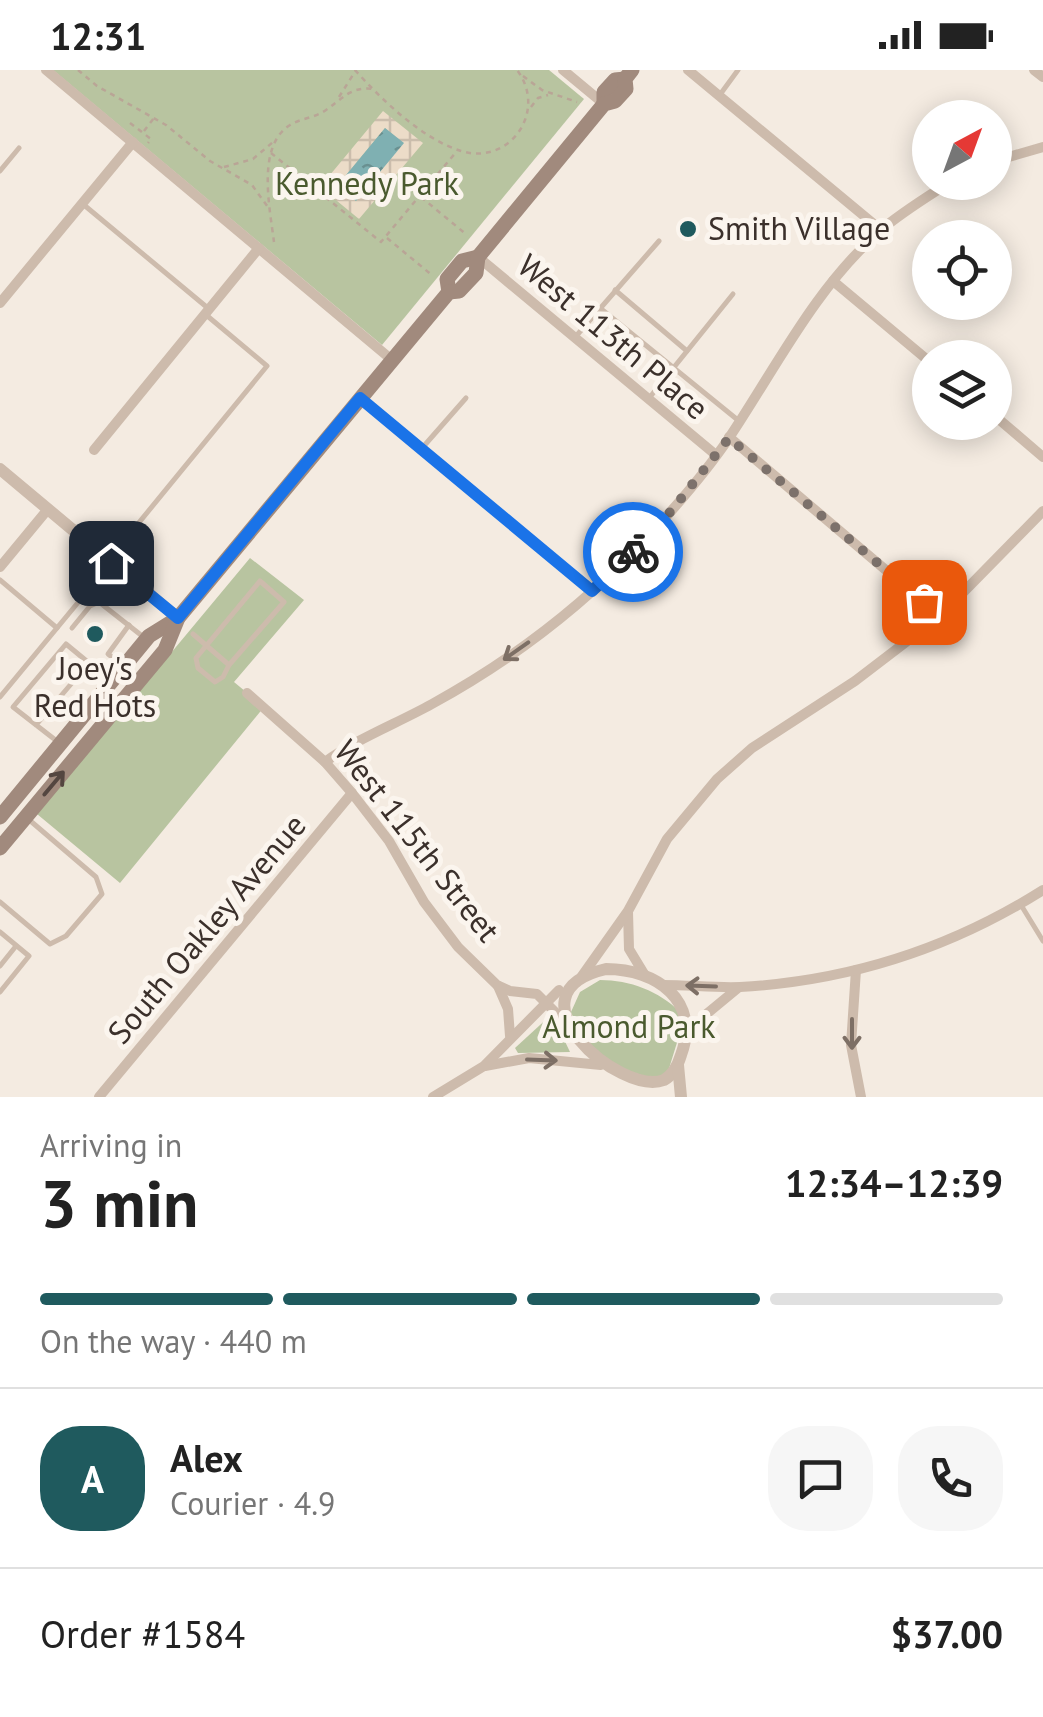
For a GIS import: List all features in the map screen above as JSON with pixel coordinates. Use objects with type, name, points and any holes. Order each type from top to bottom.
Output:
[{"type":"main road","points":[[0,817],[146,639],[178,618],[448,292],[459,292],[476,273],[478,257],[604,104],[604,92],[628,74]]},
{"type":"main road","points":[[0,848],[165,650],[178,618]]},
{"type":"street","points":[[46,70],[392,360]]},
{"type":"street","points":[[563,70],[604,104]]},
{"type":"street","points":[[688,70],[882,230]]},
{"type":"street","points":[[1034,70],[1043,77]]},
{"type":"street","points":[[0,302],[132,142]]},
{"type":"street","points":[[1012,155],[1041,146]]},
{"type":"street","points":[[326,762],[494,666],[592,591],[672,510],[716,455],[792,335],[833,281],[882,230],[924,200]]},
{"type":"street","points":[[94,450],[259,248]]},
{"type":"street","name":"West 113th Place","points":[[478,257],[716,455]]},
{"type":"street","points":[[833,281],[912,347]]},
{"type":"street","points":[[360,398],[592,591]]},
{"type":"street","points":[[1012,431],[1043,457]]},
{"type":"street","name":"West 113th Place","points":[[729,438],[940,616]]},
{"type":"street","points":[[0,470],[178,618]]},
{"type":"street","points":[[0,567],[48,509]]},
{"type":"street","points":[[654,1097],[601,1065],[574,1038],[564,1021],[568,996],[628,910],[667,840],[716,780],[752,748],[855,682],[940,616],[1043,511]]},
{"type":"street","name":"West 115th Street","points":[[247,692],[326,762],[389,840],[424,902],[497,985],[508,1009],[510,1036]]},
{"type":"street","name":"South Oakley Avenue","points":[[100,1097],[352,793]]},
{"type":"street","points":[[433,1097],[484,1066],[560,990],[578,980],[616,969],[664,984],[739,987],[856,970],[934,946],[1043,890]]},
{"type":"street","points":[[628,910],[629,949],[646,977]]},
{"type":"street","points":[[856,970],[852,1045],[861,1097]]},
{"type":"street","points":[[664,984],[685,1012],[688,1038]]},
{"type":"street","name":"West 115th Street","points":[[497,985],[536,994],[564,1021]]},
{"type":"street","points":[[641,1086],[661,1082],[678,1064],[688,1038],[704,1016],[739,987]]},
{"type":"street","points":[[536,994],[560,990]]},
{"type":"street","points":[[484,1066],[529,1058],[601,1065]]},
{"type":"street","points":[[678,1064],[681,1097]]},
{"type":"lane","points":[[719,96],[738,70]]},
{"type":"lane","points":[[0,171],[19,148]]},
{"type":"lane","points":[[0,697],[114,565],[267,366],[82,204]]},
{"type":"lane","points":[[575,338],[659,240]]},
{"type":"lane","points":[[615,290],[688,351]]},
{"type":"lane","points":[[649,399],[733,294]]},
{"type":"lane","points":[[600,308],[739,421]]},
{"type":"lane","points":[[422,449],[466,398]]},
{"type":"lane","points":[[72,628],[90,606],[99,602],[114,565]]},
{"type":"lane","points":[[0,580],[57,628]]},
{"type":"lane","points":[[260,581],[284,602],[215,682],[198,668],[196,658],[207,646],[260,581]]},
{"type":"lane","points":[[99,602],[146,639]]},
{"type":"lane","points":[[124,666],[108,654],[129,626]]},
{"type":"lane","points":[[193,634],[229,666]]},
{"type":"lane","points":[[36,725],[89,662],[66,644],[13,707],[60,744]]},
{"type":"lane","points":[[0,902],[50,944],[66,936],[102,894],[96,878],[26,816]]},
{"type":"lane","points":[[1021,904],[1043,941]]},
{"type":"lane","points":[[0,932],[29,956],[0,992]]},
{"type":"lane","points":[[0,966],[16,946]]},
{"type":"path","points":[[78,70],[252,185],[270,210]]},
{"type":"path","points":[[338,98],[355,70],[417,126],[458,150],[479,154],[506,145],[524,125],[538,98],[551,94]]},
{"type":"path","points":[[517,70],[551,94],[577,102]]},
{"type":"path","points":[[522,76],[530,108]]},
{"type":"path","points":[[221,168],[253,159],[289,125],[320,113],[338,98],[355,90],[375,89]]},
{"type":"path","points":[[142,132],[154,118]]},
{"type":"path","points":[[131,122],[151,139]]},
{"type":"path","points":[[274,141],[270,210],[274,242]]},
{"type":"path","points":[[271,153],[381,242],[458,150]]},
{"type":"path","points":[[420,196],[467,234]]},
{"type":"path","points":[[386,237],[432,276]]},
{"type":"green space","name":"Kennedy Park","points":[[53,70],[549,70],[584,99],[382,345]]},
{"type":"green space","points":[[250,558],[304,600],[234,682],[264,707],[120,883],[37,814]]},
{"type":"green space","name":"Almond Park","points":[[600,980],[643,988],[680,1012],[679,1036],[667,1075],[657,1081],[627,1070],[604,1059],[586,1041],[571,1012],[580,992]]},
{"type":"green space","points":[[552,1014],[570,1052],[518,1053],[515,1048]]},
{"type":"shaded area","points":[[383,111],[423,143],[359,219],[320,187]],"holes":[[[385,128],[403,143],[356,201],[338,185]]]},
{"type":"water","points":[[385,128],[404,143],[356,201],[337,186]]},
{"type":"way so far","points":[[633,552],[729,438],[924,602]]},
{"type":"place","name":"Smith Village","points":[[688,229]]},
{"type":"place","name":"Joey's Red Hots","points":[[95,634]]},
{"type":"route","points":[[111,563],[178,618],[360,398],[592,591],[633,552]]}]
